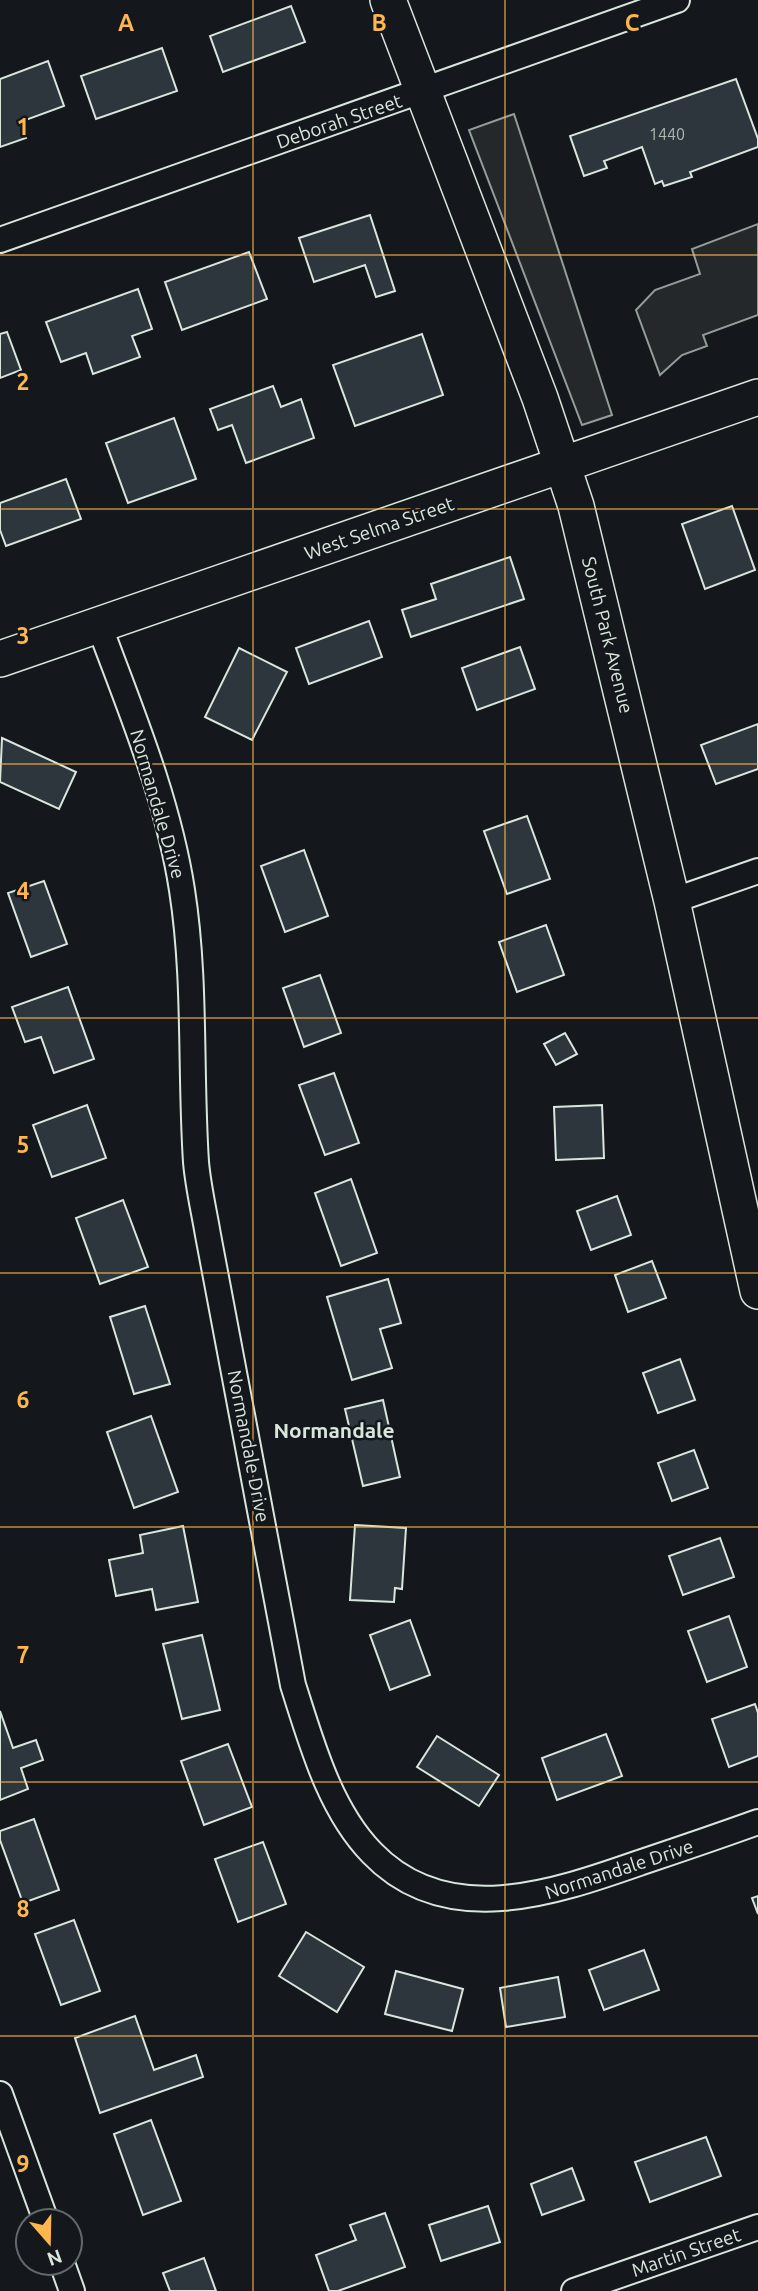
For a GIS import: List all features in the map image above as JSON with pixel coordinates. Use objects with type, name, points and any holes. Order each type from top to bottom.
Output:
[{"type":"street","name":"South Park Avenue","points":[[388,0],[563,464],[579,519],[672,901],[758,1291]]},
{"type":"street","name":"Deborah Street","points":[[0,240],[677,0]]},
{"type":"street","name":"West Selma Street","points":[[0,659],[758,397]]},
{"type":"street","name":"Normandale Drive","points":[[99,625],[143,747],[165,817],[182,888],[189,951],[197,1164],[208,1236],[293,1685],[314,1753],[348,1820],[372,1853],[407,1878],[442,1893],[477,1898],[541,1895],[758,1822]]},
{"type":"street","points":[[672,901],[758,871]]},
{"type":"street","points":[[0,2094],[41,2207]]},
{"type":"street","name":"Martin Street","points":[[574,2291],[758,2227]]},
{"type":"shaded area","points":[[514,114],[612,415],[582,425],[469,130]]},
{"type":"shaded area","points":[[758,224],[758,315],[703,335],[707,346],[682,355],[660,375],[636,310],[655,290],[700,274],[692,249]]},
{"type":"building","points":[[291,6],[305,42],[223,72],[210,36]]},
{"type":"building","points":[[162,48],[177,91],[96,119],[81,76]]},
{"type":"building","points":[[48,61],[64,106],[20,122],[26,138],[0,147],[0,79]]},
{"type":"building","points":[[736,79],[758,139],[758,147],[690,172],[692,177],[664,186],[662,181],[655,184],[642,147],[604,161],[607,168],[584,176],[570,136]]},
{"type":"building","points":[[370,215],[395,291],[376,297],[365,265],[314,282],[299,238]]},
{"type":"building","points":[[249,252],[267,299],[182,330],[165,282]]},
{"type":"building","points":[[138,289],[152,329],[132,336],[140,357],[93,374],[86,353],[61,362],[46,322]]},
{"type":"building","points":[[7,332],[21,370],[0,378],[0,334]]},
{"type":"building","points":[[422,334],[443,395],[355,426],[333,365]]},
{"type":"building","points":[[273,386],[281,407],[301,399],[314,438],[246,463],[232,425],[218,430],[210,409]]},
{"type":"building","points":[[174,418],[196,479],[128,503],[106,443]]},
{"type":"building","points":[[66,479],[81,519],[6,546],[0,530],[0,503]]},
{"type":"building","points":[[732,506],[755,570],[705,589],[682,524]]},
{"type":"building","points":[[510,557],[524,599],[411,637],[402,610],[436,599],[431,584]]},
{"type":"building","points":[[369,621],[382,657],[309,684],[296,648]]},
{"type":"building","points":[[520,647],[535,689],[477,710],[462,668]]},
{"type":"building","points":[[239,648],[287,672],[252,740],[205,717]]},
{"type":"building","points":[[758,724],[758,769],[716,784],[701,745]]},
{"type":"building","points":[[2,738],[76,772],[59,809],[0,782]]},
{"type":"building","points":[[527,816],[550,879],[507,894],[484,831]]},
{"type":"building","points":[[304,850],[328,916],[285,932],[261,866]]},
{"type":"building","points":[[44,881],[67,944],[31,957],[8,893]]},
{"type":"building","points":[[546,925],[564,975],[517,992],[499,942]]},
{"type":"building","points":[[320,975],[341,1033],[304,1047],[283,988]]},
{"type":"building","points":[[68,987],[94,1059],[54,1073],[41,1037],[25,1042],[12,1007]]},
{"type":"building","points":[[565,1033],[577,1054],[556,1065],[544,1044]]},
{"type":"building","points":[[334,1073],[359,1143],[325,1155],[299,1085]]},
{"type":"building","points":[[87,1105],[106,1158],[52,1177],[33,1125]]},
{"type":"building","points":[[602,1105],[604,1158],[556,1160],[554,1107]]},
{"type":"building","points":[[351,1179],[377,1253],[341,1266],[315,1193]]},
{"type":"building","points":[[617,1196],[631,1235],[591,1250],[577,1211]]},
{"type":"building","points":[[123,1200],[148,1267],[100,1284],[76,1218]]},
{"type":"building","points":[[652,1261],[666,1298],[628,1312],[615,1275]]},
{"type":"building","points":[[388,1279],[401,1323],[380,1329],[392,1368],[352,1380],[327,1297]]},
{"type":"building","points":[[145,1306],[170,1384],[134,1394],[110,1317]]},
{"type":"building","points":[[680,1359],[695,1400],[658,1413],[643,1373]]},
{"type":"building","points":[[383,1400],[400,1477],[363,1486],[345,1409]]},
{"type":"building","points":[[151,1416],[178,1492],[134,1508],[107,1432]]},
{"type":"building","points":[[694,1450],[708,1488],[672,1501],[658,1463]]},
{"type":"building","points":[[355,1525],[406,1528],[402,1589],[395,1588],[394,1602],[350,1600]]},
{"type":"building","points":[[183,1526],[198,1602],[156,1610],[152,1589],[116,1596],[109,1560],[143,1553],[140,1535]]},
{"type":"building","points":[[720,1538],[734,1577],[683,1595],[669,1556]]},
{"type":"building","points":[[729,1616],[747,1667],[707,1682],[688,1631]]},
{"type":"building","points":[[410,1620],[430,1675],[390,1690],[370,1635]]},
{"type":"building","points":[[202,1635],[220,1710],[182,1719],[163,1644]]},
{"type":"building","points":[[755,1704],[758,1713],[758,1756],[729,1767],[712,1719]]},
{"type":"building","points":[[0,1711],[13,1748],[36,1740],[43,1760],[21,1768],[28,1789],[0,1800]]},
{"type":"building","points":[[606,1734],[622,1776],[557,1800],[542,1758]]},
{"type":"building","points":[[437,1736],[499,1775],[479,1806],[417,1767]]},
{"type":"building","points":[[228,1744],[252,1807],[204,1825],[181,1761]]},
{"type":"building","points":[[34,1819],[59,1890],[23,1903],[0,1840],[0,1831]]},
{"type":"building","points":[[263,1842],[286,1904],[238,1922],[215,1859]]},
{"type":"building","points":[[758,1896],[758,1914],[752,1898]]},
{"type":"building","points":[[74,1920],[100,1991],[61,2005],[35,1934]]},
{"type":"building","points":[[306,1932],[364,1967],[337,2012],[279,1976]]},
{"type":"building","points":[[644,1950],[659,1990],[604,2010],[589,1970]]},
{"type":"building","points":[[396,1971],[463,1989],[452,2031],[385,2014]]},
{"type":"building","points":[[558,1977],[565,2017],[506,2027],[500,1988]]},
{"type":"building","points":[[135,2016],[154,2070],[196,2055],[203,2077],[100,2113],[75,2038]]},
{"type":"building","points":[[151,2120],[181,2201],[143,2215],[114,2134]]},
{"type":"building","points":[[706,2137],[721,2176],[650,2202],[635,2162]]},
{"type":"building","points":[[572,2168],[584,2200],[542,2215],[531,2184]]},
{"type":"building","points":[[488,2206],[500,2242],[441,2261],[429,2225]]},
{"type":"building","points":[[385,2213],[405,2267],[338,2291],[329,2291],[316,2255],[356,2240],[350,2225]]},
{"type":"building","points":[[204,2258],[216,2291],[170,2291],[163,2273]]},
{"type":"district","name":"Normandale","points":[[334,1430]]}]
